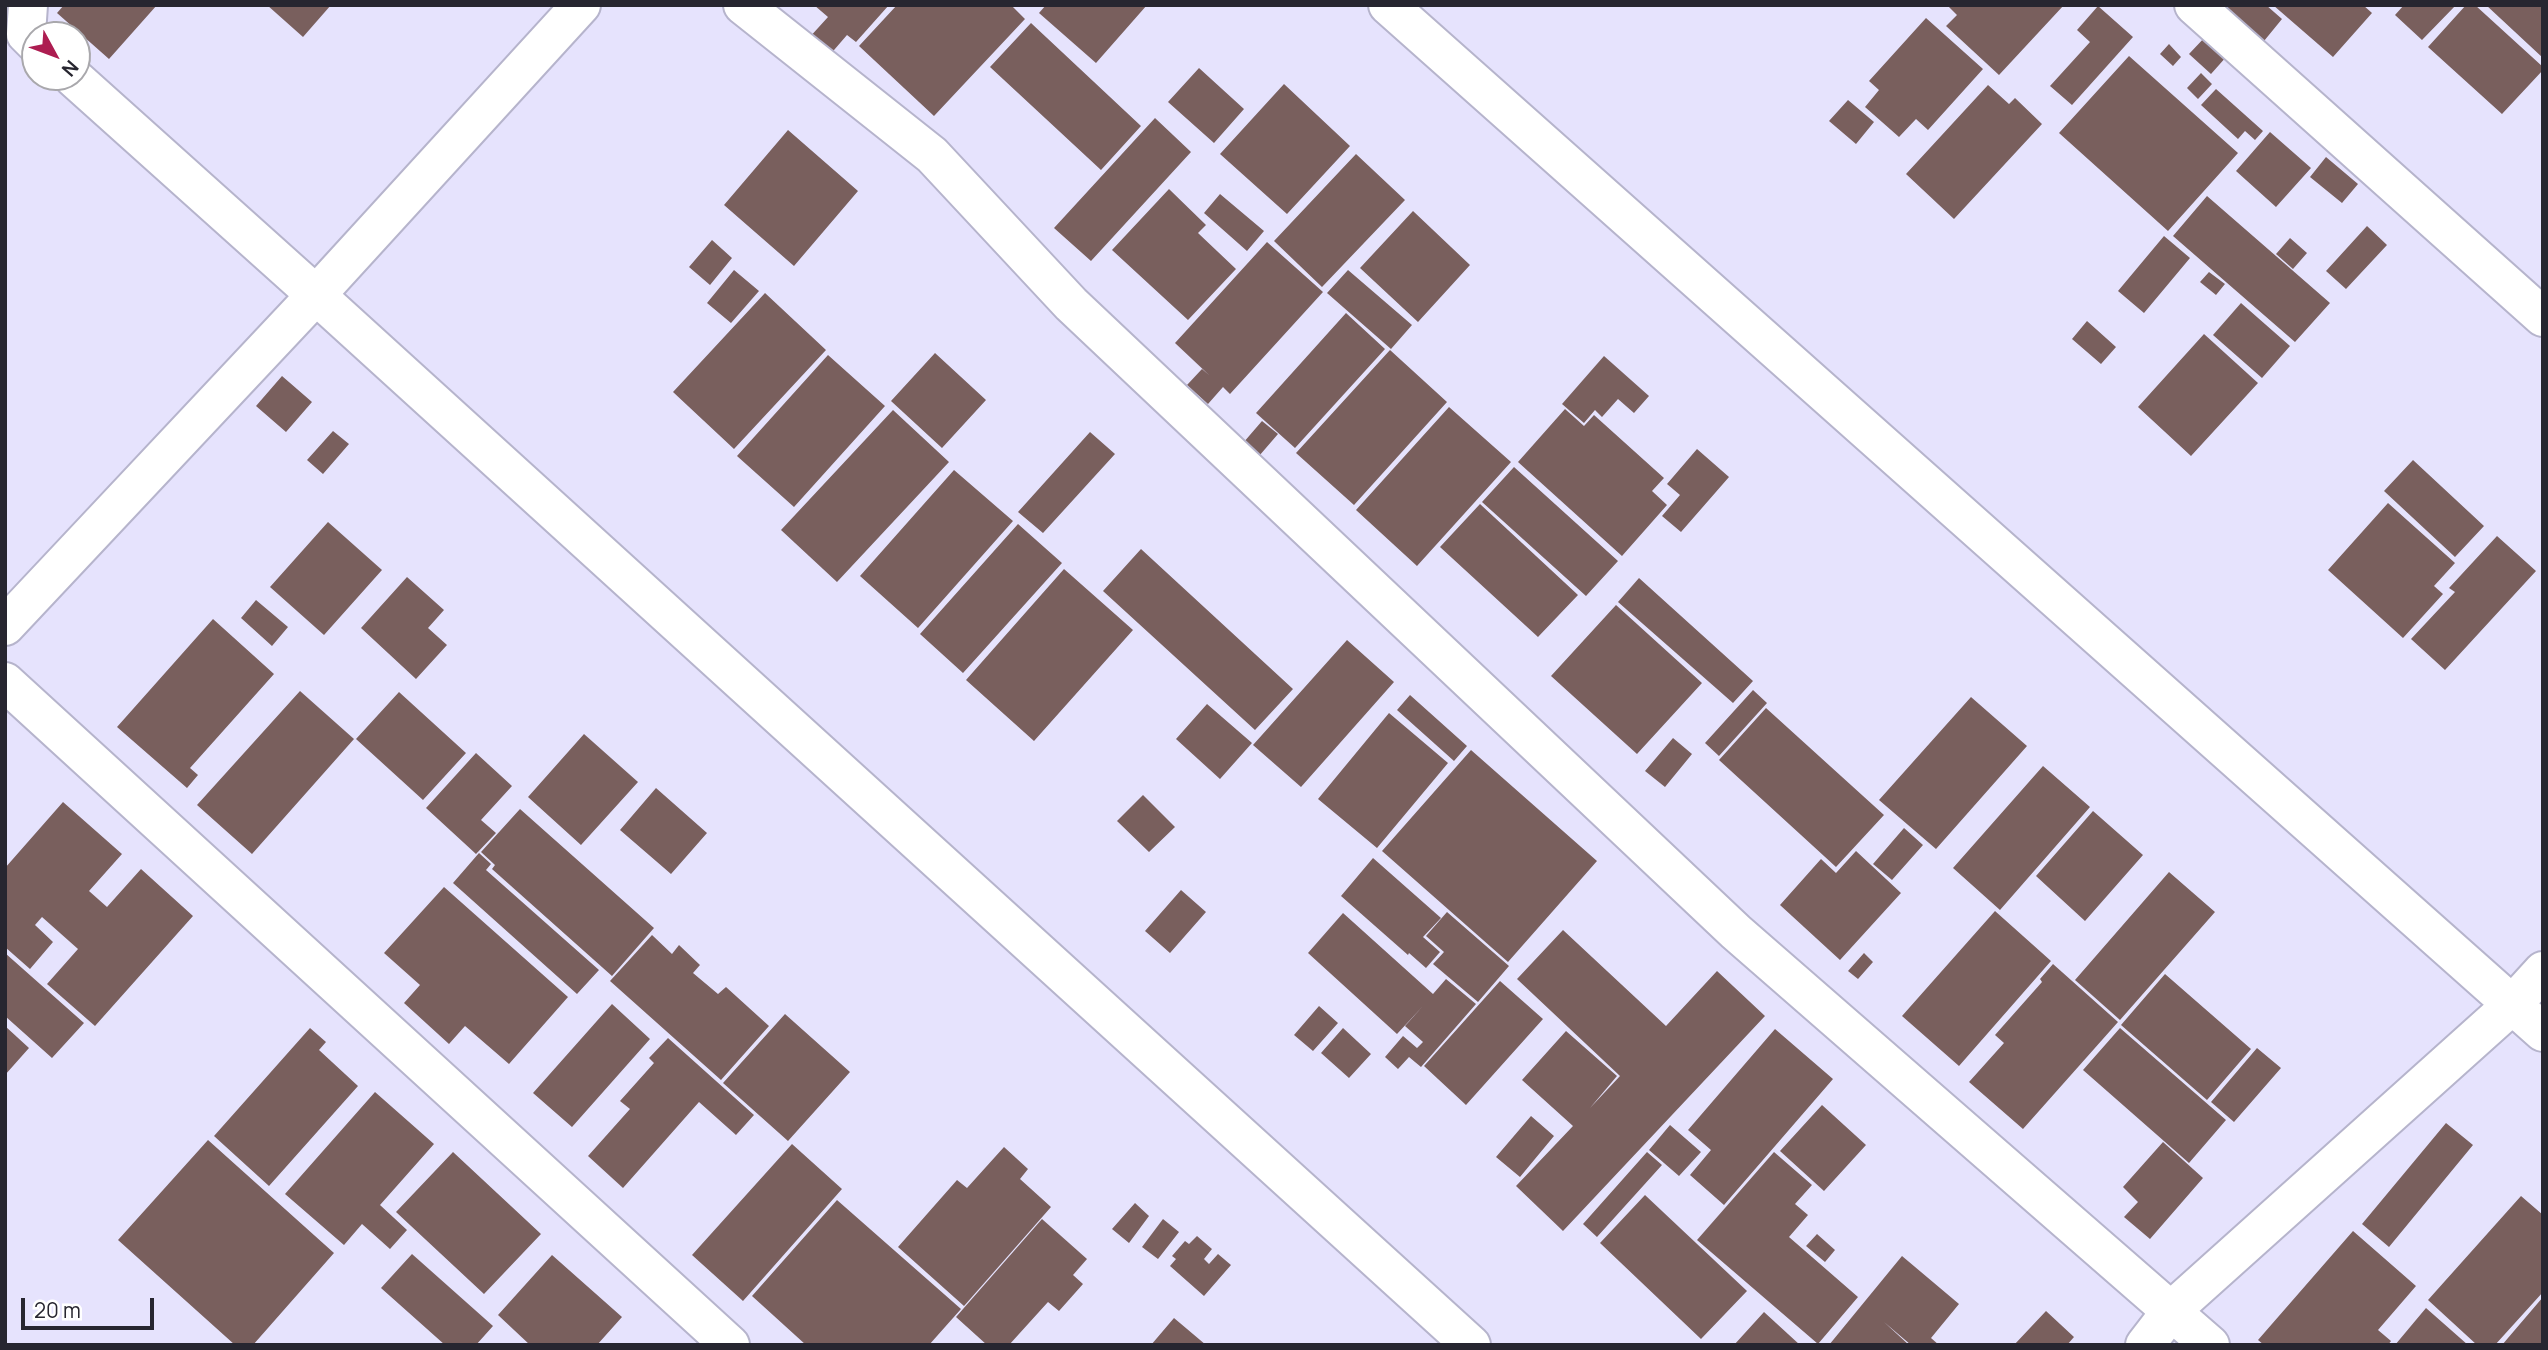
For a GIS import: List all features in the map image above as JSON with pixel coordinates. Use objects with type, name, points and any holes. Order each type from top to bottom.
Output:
[{"type":"street","points":[[5,626],[316,295],[581,5]]},
{"type":"street","points":[[743,5],[932,155],[1071,304],[1736,932],[2210,1345]]},
{"type":"street","points":[[1388,5],[2543,1032]]},
{"type":"street","points":[[2194,5],[2543,317]]},
{"type":"street","points":[[89,91],[1471,1345]]},
{"type":"street","points":[[5,682],[730,1345]]},
{"type":"street","points":[[2145,1345],[2172,1310],[2512,1005],[2543,971]]},
{"type":"building","points":[[64,5],[157,5],[109,59],[91,43],[91,21],[66,21],[57,13]]},
{"type":"building","points":[[267,5],[331,5],[303,37]]},
{"type":"building","points":[[814,5],[889,5],[856,42],[847,35],[828,57],[808,39],[828,17]]},
{"type":"building","points":[[897,5],[1011,5],[1025,19],[934,116],[859,46]]},
{"type":"building","points":[[1046,5],[1147,5],[1096,63],[1039,13]]},
{"type":"building","points":[[1947,5],[2064,5],[1999,75],[1946,26],[1957,15]]},
{"type":"building","points":[[2223,5],[2266,5],[2282,19],[2264,41]]},
{"type":"building","points":[[2273,5],[2363,5],[2372,13],[2333,57]]},
{"type":"building","points":[[2404,5],[2456,5],[2422,40],[2395,15]]},
{"type":"building","points":[[2466,5],[2475,5],[2543,67],[2502,114],[2428,47]]},
{"type":"building","points":[[2486,5],[2543,5],[2543,58]]},
{"type":"building","points":[[2098,6],[2133,37],[2072,105],[2050,86],[2090,42],[2077,30]]},
{"type":"building","points":[[1926,18],[1983,69],[1928,130],[1916,119],[1899,137],[1865,107],[1879,90],[1869,81]]},
{"type":"building","points":[[1031,23],[1141,126],[1101,170],[990,67]]},
{"type":"building","points":[[2206,36],[2227,56],[2211,74],[2189,54]]},
{"type":"building","points":[[2169,44],[2181,57],[2173,66],[2160,54]]},
{"type":"building","points":[[2129,56],[2238,153],[2168,231],[2059,133]]},
{"type":"building","points":[[1199,68],[1244,109],[1214,143],[1168,102]]},
{"type":"building","points":[[2201,73],[2212,84],[2198,99],[2187,88]]},
{"type":"building","points":[[1284,84],[1350,146],[1287,214],[1220,154]]},
{"type":"building","points":[[1988,85],[2009,104],[2015,98],[2042,124],[1954,219],[1906,174]]},
{"type":"building","points":[[2216,89],[2263,131],[2255,140],[2245,131],[2238,139],[2201,105]]},
{"type":"building","points":[[1848,100],[1874,122],[1856,144],[1829,121]]},
{"type":"building","points":[[1155,118],[1191,152],[1091,261],[1054,228]]},
{"type":"building","points":[[788,130],[858,191],[794,266],[724,205]]},
{"type":"building","points":[[2270,132],[2311,168],[2276,207],[2236,171]]},
{"type":"building","points":[[1356,154],[1405,200],[1322,287],[1274,241]]},
{"type":"building","points":[[2326,157],[2358,184],[2342,203],[2310,177]]},
{"type":"building","points":[[1169,189],[1206,225],[1198,233],[1236,269],[1188,320],[1112,250]]},
{"type":"building","points":[[1220,194],[1264,231],[1247,251],[1204,213]]},
{"type":"building","points":[[2207,196],[2330,303],[2295,342],[2173,236]]},
{"type":"building","points":[[1413,211],[1470,265],[1418,322],[1360,268]]},
{"type":"building","points":[[2367,226],[2387,245],[2346,289],[2326,271]]},
{"type":"building","points":[[2164,236],[2190,258],[2144,313],[2118,291]]},
{"type":"building","points":[[2290,238],[2307,253],[2293,269],[2276,254]]},
{"type":"building","points":[[712,240],[732,258],[710,285],[689,267]]},
{"type":"building","points":[[1267,242],[1323,292],[1230,394],[1223,387],[1208,404],[1187,385],[1202,369],[1209,375],[1175,343]]},
{"type":"building","points":[[734,270],[759,291],[731,323],[707,303]]},
{"type":"building","points":[[1348,270],[1412,325],[1391,349],[1327,293]]},
{"type":"building","points":[[2209,272],[2225,284],[2216,295],[2200,282]]},
{"type":"building","points":[[765,293],[826,350],[734,449],[673,392]]},
{"type":"building","points":[[2241,303],[2290,346],[2262,378],[2213,335]]},
{"type":"building","points":[[1346,313],[1385,349],[1295,448],[1256,413]]},
{"type":"building","points":[[2087,321],[2116,347],[2101,364],[2072,339]]},
{"type":"building","points":[[2204,334],[2258,383],[2191,456],[2138,407]]},
{"type":"building","points":[[1390,350],[1447,402],[1354,505],[1296,453]]},
{"type":"building","points":[[935,353],[986,400],[942,448],[891,401]]},
{"type":"building","points":[[828,355],[885,406],[794,507],[737,456]]},
{"type":"building","points":[[1604,356],[1649,396],[1634,413],[1618,399],[1602,417],[1595,410],[1584,423],[1562,404]]},
{"type":"building","points":[[282,376],[312,402],[286,432],[256,406]]},
{"type":"building","points":[[1449,407],[1511,462],[1417,566],[1356,510]]},
{"type":"building","points":[[1565,409],[1584,426],[1594,415],[1664,478],[1652,491],[1667,505],[1622,556],[1518,462]]},
{"type":"building","points":[[893,410],[949,462],[837,582],[781,530]]},
{"type":"building","points":[[1262,421],[1278,434],[1253,463],[1237,450]]},
{"type":"building","points":[[333,431],[349,444],[323,474],[307,460]]},
{"type":"building","points":[[1090,432],[1115,454],[1043,533],[1018,512]]},
{"type":"building","points":[[1697,449],[1729,477],[1681,532],[1662,516],[1680,495],[1667,484]]},
{"type":"building","points":[[2413,460],[2484,526],[2455,557],[2384,491]]},
{"type":"building","points":[[1514,467],[1618,561],[1586,596],[1482,502]]},
{"type":"building","points":[[954,470],[1013,521],[918,628],[860,576]]},
{"type":"building","points":[[2388,503],[2455,563],[2434,586],[2443,594],[2403,638],[2328,570]]},
{"type":"building","points":[[1480,504],[1578,595],[1538,637],[1440,547]]},
{"type":"building","points":[[328,522],[382,570],[324,635],[270,587]]},
{"type":"building","points":[[1018,524],[1062,563],[963,673],[920,634]]},
{"type":"building","points":[[2497,536],[2536,571],[2445,670],[2411,639],[2455,592],[2449,588]]},
{"type":"building","points":[[1141,549],[1293,689],[1255,730],[1103,591]]},
{"type":"building","points":[[1064,569],[1133,630],[1034,741],[966,680]]},
{"type":"building","points":[[407,577],[444,610],[428,628],[447,645],[416,679],[361,628]]},
{"type":"building","points":[[1639,578],[1753,681],[1733,703],[1618,602]]},
{"type":"building","points":[[256,600],[288,627],[272,646],[241,618]]},
{"type":"building","points":[[1616,605],[1702,683],[1637,754],[1551,676]]},
{"type":"building","points":[[213,619],[274,674],[190,768],[198,775],[187,788],[117,727]]},
{"type":"building","points":[[1347,640],[1394,682],[1301,787],[1253,745]]},
{"type":"building","points":[[1753,690],[1767,703],[1719,756],[1705,743]]},
{"type":"building","points":[[300,691],[354,739],[252,854],[197,805]]},
{"type":"building","points":[[399,692],[466,753],[423,800],[356,739]]},
{"type":"building","points":[[1410,695],[1467,746],[1454,761],[1397,710]]},
{"type":"building","points":[[1971,697],[2027,746],[1936,849],[1879,800]]},
{"type":"building","points":[[1207,704],[1252,743],[1220,779],[1176,739]]},
{"type":"building","points":[[1766,708],[1884,815],[1836,867],[1719,760]]},
{"type":"building","points":[[1389,713],[1448,763],[1377,848],[1318,799]]},
{"type":"building","points":[[584,734],[638,782],[581,845],[528,797]]},
{"type":"building","points":[[1673,738],[1692,754],[1665,787],[1645,771]]},
{"type":"building","points":[[1471,750],[1597,861],[1508,962],[1382,851]]},
{"type":"building","points":[[476,753],[512,786],[481,820],[496,833],[476,854],[426,808]]},
{"type":"building","points":[[2043,766],[2090,807],[2000,910],[1953,868]]},
{"type":"building","points":[[656,788],[707,833],[671,874],[620,830]]},
{"type":"building","points":[[1143,795],[1175,827],[1149,852],[1117,821]]},
{"type":"building","points":[[63,802],[122,854],[89,891],[107,907],[141,869],[193,916],[95,1026],[47,984],[78,949],[42,917],[35,925],[53,942],[30,969],[5,947],[5,868]]},
{"type":"building","points":[[520,809],[654,928],[612,976],[492,869],[495,865],[481,852]]},
{"type":"building","points":[[2093,811],[2143,855],[2085,921],[2036,876]]},
{"type":"building","points":[[1904,828],[1923,845],[1892,880],[1873,864]]},
{"type":"building","points":[[1856,851],[1901,893],[1840,960],[1780,905],[1821,859],[1836,873]]},
{"type":"building","points":[[479,853],[491,864],[486,870],[599,970],[577,994],[453,883]]},
{"type":"building","points":[[1373,858],[1441,918],[1423,937],[1440,952],[1426,968],[1341,896]]},
{"type":"building","points":[[2169,872],[2215,912],[2120,1020],[2075,980]]},
{"type":"building","points":[[444,887],[568,997],[509,1064],[465,1026],[449,1044],[404,1003],[420,985],[384,953]]},
{"type":"building","points":[[1181,890],[1206,912],[1170,953],[1145,931]]},
{"type":"building","points":[[1995,911],[2051,961],[1959,1066],[1902,1016]]},
{"type":"building","points":[[1447,912],[1509,966],[1478,1002],[1433,964],[1444,952],[1426,936]]},
{"type":"building","points":[[1343,913],[1433,994],[1446,979],[1476,1004],[1421,1067],[1409,1057],[1398,1069],[1385,1057],[1403,1036],[1417,1048],[1423,1042],[1405,1026],[1423,1006],[1397,1034],[1308,953]]},
{"type":"building","points":[[1563,930],[1666,1026],[1717,971],[1765,1016],[1563,1231],[1516,1186],[1573,1126],[1522,1080],[1566,1031],[1617,1076],[1590,1108],[1620,1076],[1517,979]]},
{"type":"building","points":[[652,935],[672,954],[679,945],[700,965],[693,973],[718,994],[726,987],[769,1026],[721,1080],[610,981]]},
{"type":"building","points":[[5,953],[84,1023],[52,1058],[5,1016]]},
{"type":"building","points":[[1864,953],[1873,962],[1858,979],[1848,971]]},
{"type":"building","points":[[2053,964],[2118,1022],[2023,1129],[1969,1082],[2004,1043],[1995,1035],[2042,982],[2040,979]]},
{"type":"building","points":[[2165,974],[2251,1049],[2207,1100],[2121,1025]]},
{"type":"building","points":[[1500,981],[1543,1019],[1466,1105],[1424,1066]]},
{"type":"building","points":[[612,1004],[650,1039],[572,1127],[533,1093]]},
{"type":"building","points":[[1319,1006],[1338,1023],[1313,1051],[1294,1035]]},
{"type":"building","points":[[785,1014],[850,1072],[788,1141],[723,1083]]},
{"type":"building","points":[[5,1026],[29,1048],[5,1075]]},
{"type":"building","points":[[310,1028],[326,1042],[319,1050],[358,1086],[269,1186],[214,1136]]},
{"type":"building","points":[[1343,1028],[1371,1054],[1349,1078],[1321,1053]]},
{"type":"building","points":[[2120,1028],[2226,1120],[2189,1163],[2083,1070]]},
{"type":"building","points":[[1775,1029],[1833,1079],[1724,1205],[1690,1175],[1711,1150],[1688,1130]]},
{"type":"building","points":[[668,1038],[754,1115],[736,1135],[699,1102],[623,1188],[588,1156],[630,1109],[620,1101],[654,1063],[649,1058]]},
{"type":"building","points":[[2257,1048],[2281,1068],[2234,1122],[2211,1102]]},
{"type":"building","points":[[375,1092],[434,1144],[380,1205],[407,1230],[390,1249],[362,1224],[344,1245],[285,1194]]},
{"type":"building","points":[[1822,1105],[1866,1145],[1824,1191],[1780,1151]]},
{"type":"building","points":[[1531,1116],[1554,1136],[1520,1177],[1496,1157]]},
{"type":"building","points":[[2446,1123],[2473,1145],[2389,1247],[2362,1224]]},
{"type":"building","points":[[1670,1125],[1701,1152],[1679,1176],[1649,1150]]},
{"type":"building","points":[[208,1140],[334,1253],[253,1345],[235,1345],[118,1240]]},
{"type":"building","points":[[2163,1142],[2203,1178],[2150,1239],[2124,1217],[2138,1202],[2123,1187]]},
{"type":"building","points":[[792,1144],[842,1189],[743,1301],[692,1255]]},
{"type":"building","points":[[1004,1147],[1028,1169],[1020,1179],[1051,1207],[964,1306],[898,1247],[957,1180],[967,1188]]},
{"type":"building","points":[[453,1152],[541,1234],[484,1294],[396,1212]]},
{"type":"building","points":[[1647,1152],[1662,1165],[1597,1237],[1583,1224]]},
{"type":"building","points":[[1774,1152],[1812,1185],[1795,1204],[1808,1215],[1789,1237],[1858,1297],[1818,1344],[1697,1240]]},
{"type":"building","points":[[1645,1195],[1747,1291],[1701,1339],[1600,1243]]},
{"type":"building","points":[[2521,1196],[2543,1215],[2543,1292],[2495,1345],[2477,1345],[2428,1300]]},
{"type":"building","points":[[837,1200],[961,1309],[929,1345],[806,1345],[752,1296]]},
{"type":"building","points":[[1135,1203],[1149,1216],[1129,1243],[1112,1229]]},
{"type":"building","points":[[1042,1219],[1087,1259],[1073,1275],[1083,1284],[1059,1311],[1048,1302],[1009,1345],[987,1345],[956,1317]]},
{"type":"building","points":[[1163,1219],[1179,1232],[1158,1259],[1142,1247]]},
{"type":"building","points":[[2353,1231],[2416,1286],[2378,1330],[2391,1341],[2388,1345],[2264,1345],[2258,1340]]},
{"type":"building","points":[[1817,1234],[1835,1250],[1825,1262],[1806,1246]]},
{"type":"building","points":[[1197,1236],[1212,1249],[1204,1259],[1209,1264],[1218,1254],[1231,1265],[1204,1296],[1170,1266],[1176,1259],[1172,1256],[1185,1241],[1189,1244]]},
{"type":"building","points":[[412,1254],[493,1326],[476,1345],[445,1345],[381,1288]]},
{"type":"building","points":[[552,1255],[622,1317],[597,1345],[530,1345],[498,1315]]},
{"type":"building","points":[[1902,1256],[1959,1304],[1931,1338],[1939,1345],[1911,1345],[1884,1322],[1909,1345],[1829,1345]]},
{"type":"building","points":[[2543,1297],[2543,1345],[2502,1345]]},
{"type":"building","points":[[2426,1308],[2468,1345],[2395,1345]]},
{"type":"building","points":[[2046,1311],[2074,1337],[2067,1345],[2014,1345]]},
{"type":"building","points":[[1764,1312],[1800,1345],[1734,1345]]},
{"type":"building","points":[[1174,1318],[1206,1345],[1151,1345]]}]
